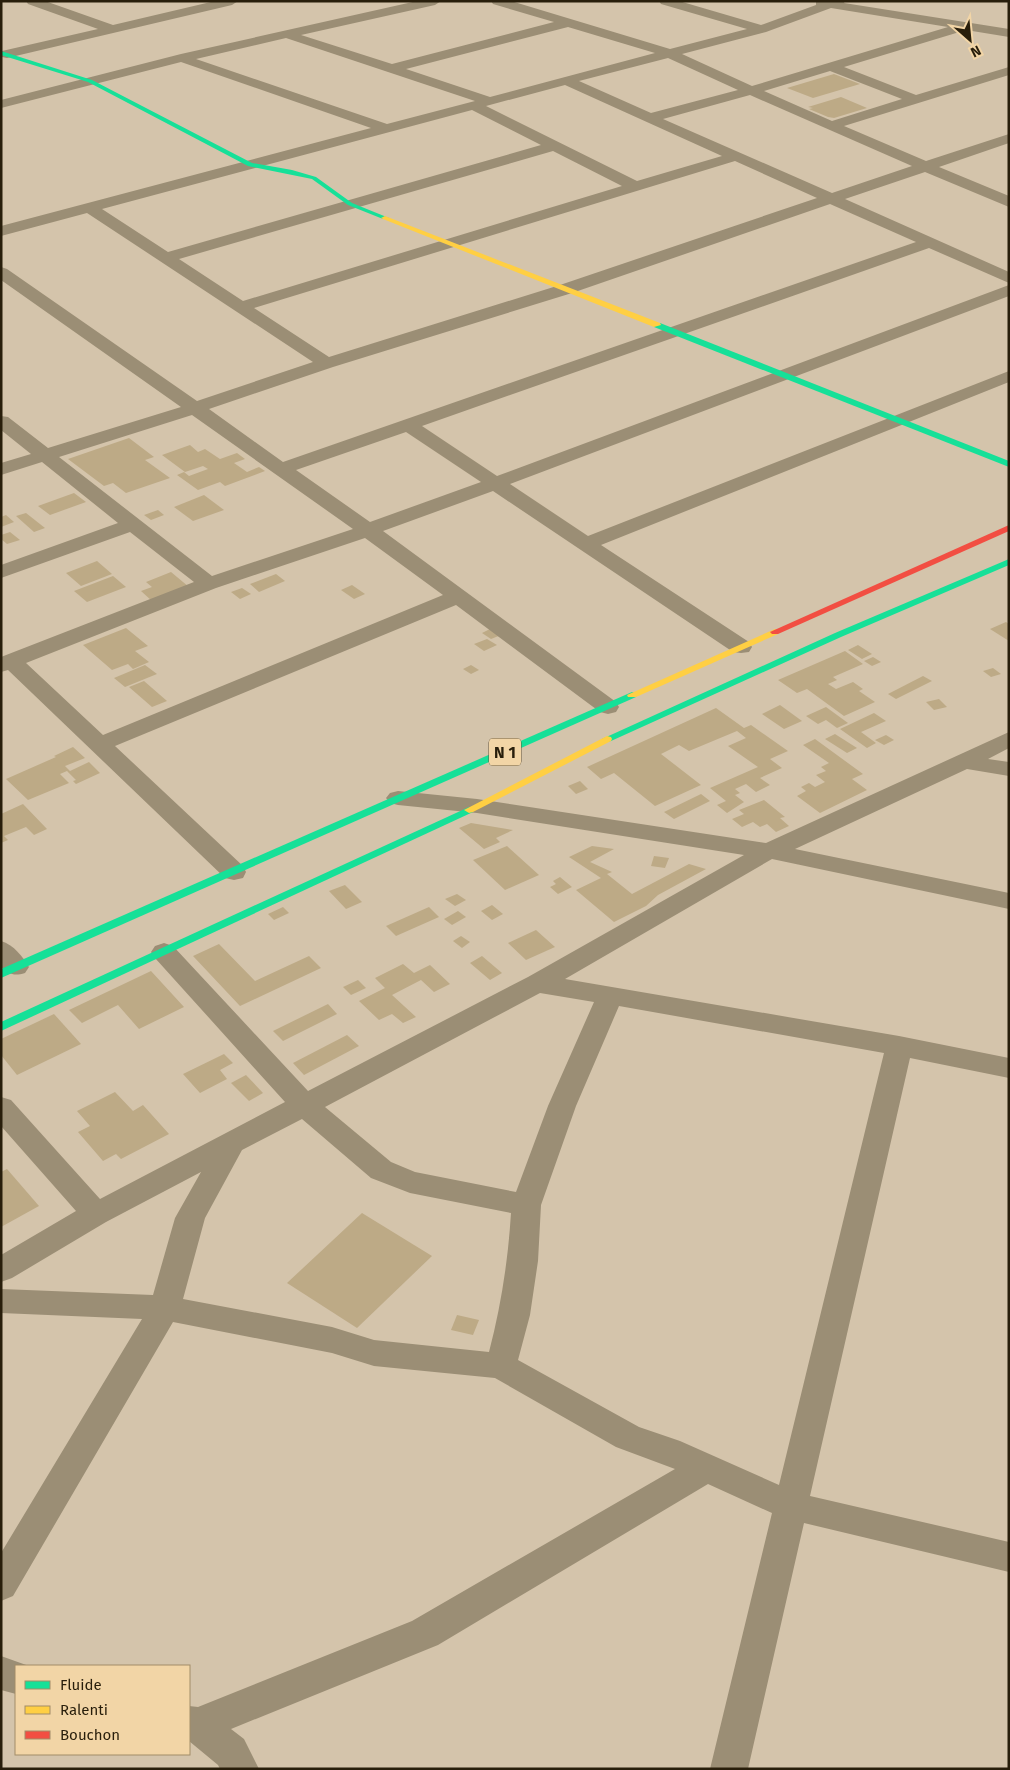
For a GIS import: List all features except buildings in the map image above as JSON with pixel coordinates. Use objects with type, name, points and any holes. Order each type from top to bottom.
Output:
[{"type":"main road","points":[[3,54],[90,81],[250,165],[292,172],[314,178],[350,204],[1009,464]]},
{"type":"main road","name":"N 1","points":[[6,964],[234,872],[1009,528]]},
{"type":"main road","points":[[1,1027],[477,806],[593,746],[838,634],[1009,562]]},
{"type":"street","points":[[32,1],[112,30]]},
{"type":"street","points":[[176,1],[197,10]]},
{"type":"street","points":[[3,54],[232,1]]},
{"type":"street","points":[[1,104],[181,58],[435,1]]},
{"type":"street","points":[[497,1],[668,53],[830,126],[1009,202]]},
{"type":"street","points":[[665,1],[761,29]]},
{"type":"street","points":[[810,1],[834,3],[1009,34]]},
{"type":"street","points":[[1,231],[761,29],[834,3]]},
{"type":"street","points":[[394,68],[567,23]]},
{"type":"street","points":[[650,118],[832,67],[966,26]]},
{"type":"street","points":[[289,35],[394,68],[489,101]]},
{"type":"street","points":[[181,58],[388,129]]},
{"type":"street","points":[[832,67],[916,100]]},
{"type":"street","points":[[830,126],[1009,71]]},
{"type":"street","points":[[567,81],[1009,278]]},
{"type":"street","points":[[474,106],[636,186]]},
{"type":"street","points":[[1,469],[195,408],[327,363],[566,289],[1009,138]]},
{"type":"street","points":[[165,258],[555,146]]},
{"type":"street","points":[[240,307],[448,242],[736,156]]},
{"type":"street","points":[[90,207],[327,363]]},
{"type":"street","points":[[281,469],[929,242]]},
{"type":"street","points":[[1,272],[368,530],[608,707]]},
{"type":"street","points":[[234,872],[98,745],[6,663],[209,584],[368,530],[496,483],[1009,290]]},
{"type":"street","points":[[587,543],[1009,376]]},
{"type":"street","points":[[1,421],[209,584]]},
{"type":"street","points":[[408,425],[741,647]]},
{"type":"street","points":[[1,572],[132,524]]},
{"type":"street","points":[[98,745],[457,597]]},
{"type":"street","points":[[1,1270],[96,1214],[537,983],[769,852],[964,762],[1009,738]]},
{"type":"street","points":[[964,762],[1009,769]]},
{"type":"street","points":[[398,798],[477,806],[769,852],[1009,901]]},
{"type":"street","points":[[164,952],[304,1105],[381,1170],[410,1182],[526,1205]]},
{"type":"street","points":[[537,983],[899,1046],[1009,1068]]},
{"type":"street","points":[[501,1366],[514,1315],[523,1261],[526,1205],[562,1106],[610,996]]},
{"type":"street","points":[[729,1769],[899,1046]]},
{"type":"street","points":[[1,1107],[96,1214]]},
{"type":"street","points":[[1,1585],[165,1308],[190,1218],[232,1143]]},
{"type":"street","points":[[1,1301],[165,1308],[332,1340],[374,1353],[501,1366],[628,1437],[668,1451],[792,1506],[1009,1558]]},
{"type":"street","points":[[193,1724],[425,1633],[706,1468]]},
{"type":"street","points":[[1,1673],[15,1677]]},
{"type":"street","points":[[193,1724],[231,1752],[240,1769]]},
{"type":"traffic: fast","points":[[1,53],[90,81],[250,165],[292,172],[314,178],[350,204],[385,218]]},
{"type":"traffic: fast","points":[[657,325],[1009,464]]},
{"type":"traffic: fast","points":[[607,739],[838,635],[1009,562]]},
{"type":"traffic: fast","points":[[1,974],[632,695]]},
{"type":"traffic: fast","points":[[1,1027],[469,810]]},
{"type":"traffic: slow","points":[[385,218],[657,325]]},
{"type":"traffic: slow","points":[[632,695],[775,632]]},
{"type":"traffic: slow","points":[[469,810],[607,739]]},
{"type":"traffic: jam","points":[[775,632],[1009,528]]}]
